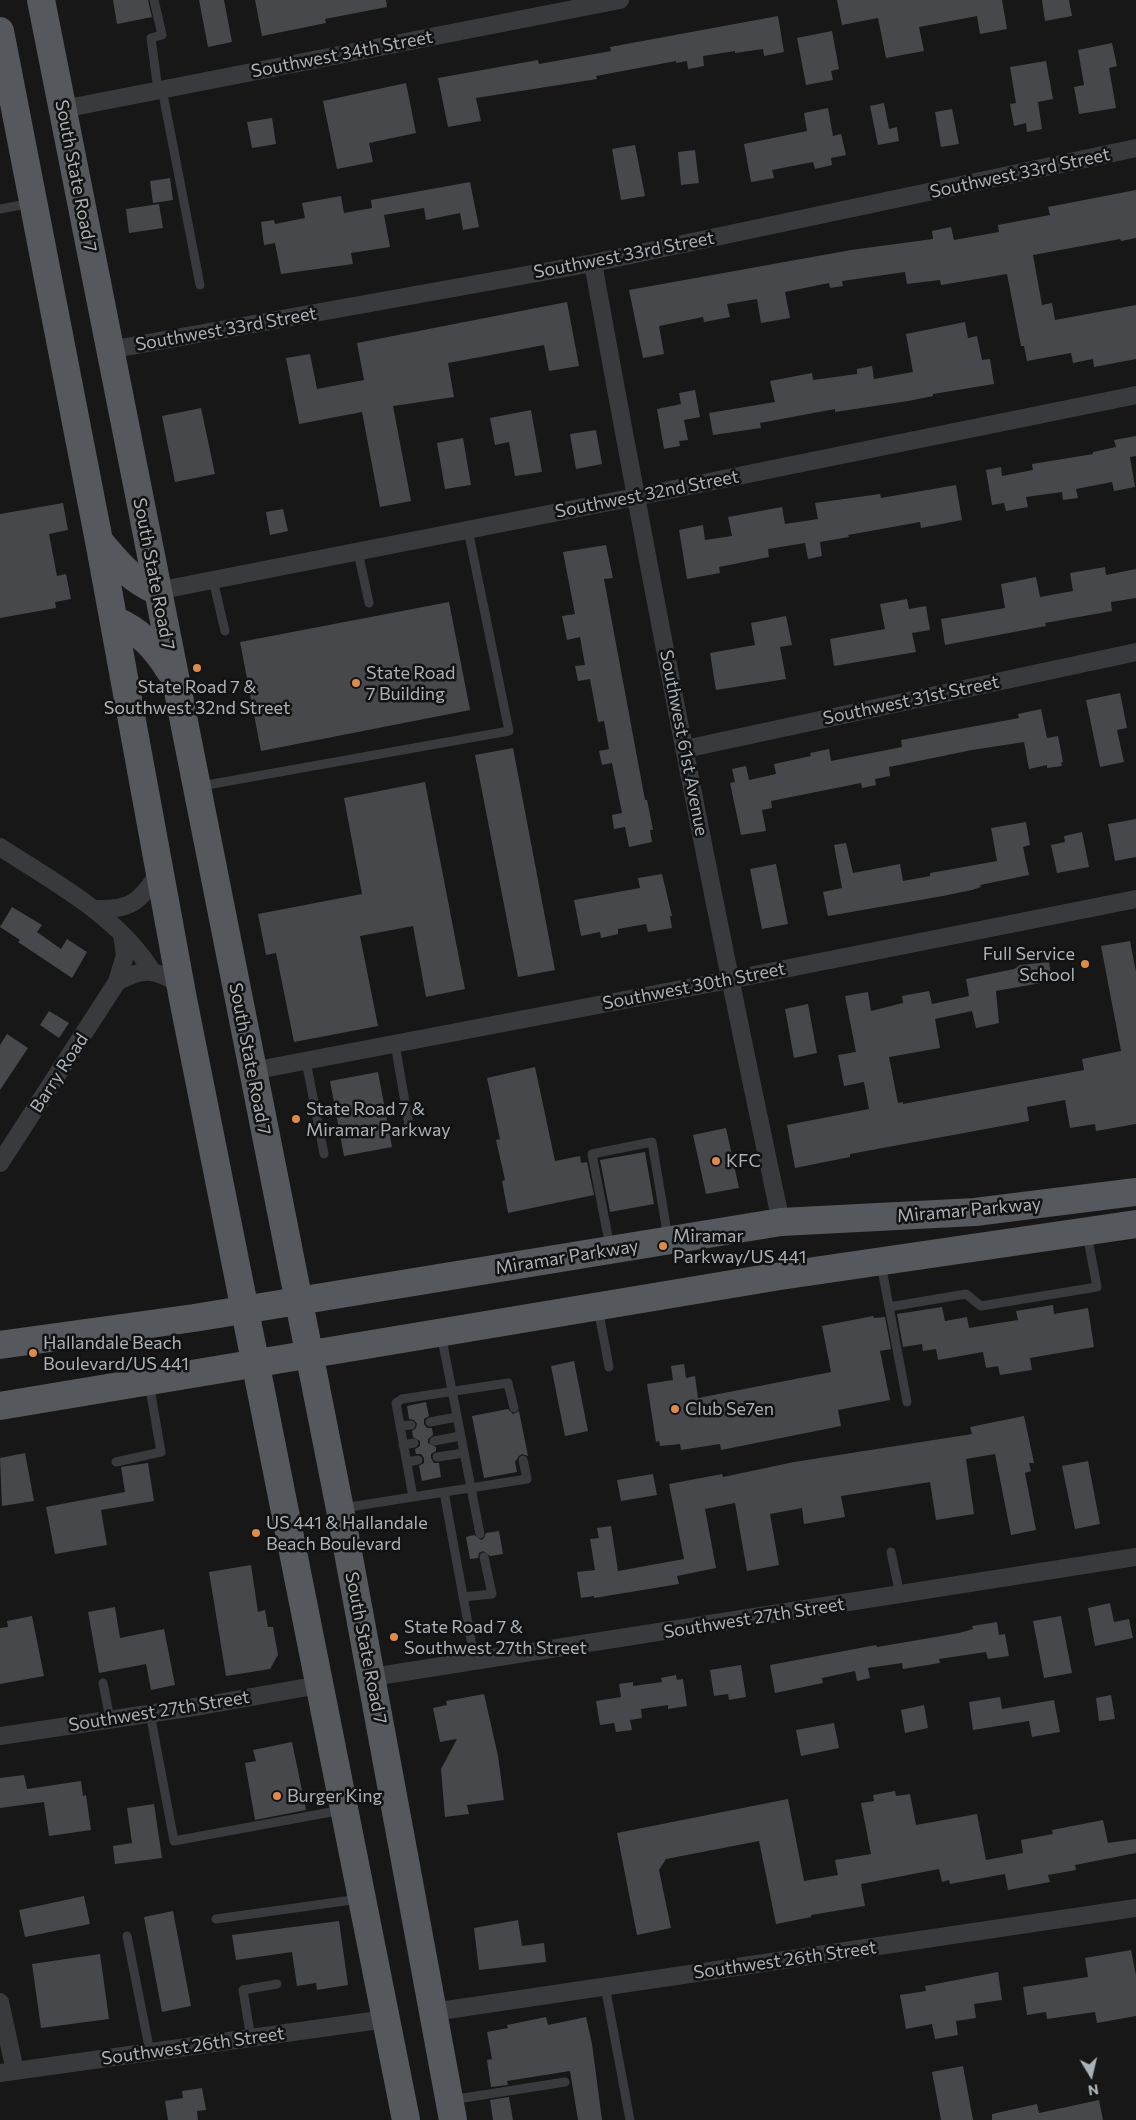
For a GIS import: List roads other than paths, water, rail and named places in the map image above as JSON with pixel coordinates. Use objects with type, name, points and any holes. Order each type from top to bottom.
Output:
[{"type":"main road","name":"South State Road 7","points":[[41,0],[297,1300],[340,1509],[452,2110]]},
{"type":"main road","points":[[0,36],[100,541],[180,984],[406,2120]]},
{"type":"main road","points":[[100,541],[126,572],[140,583],[157,590]]},
{"type":"main road","points":[[114,620],[146,638],[160,654],[174,679]]},
{"type":"main road","name":"Miramar Parkway","points":[[0,1345],[244,1309],[781,1222],[976,1212],[1136,1192]]},
{"type":"main road","name":"Miramar Parkway","points":[[0,1406],[308,1353],[786,1275],[1136,1224]]},
{"type":"street","name":"Southwest 34th Street","points":[[63,108],[620,0]]},
{"type":"street","name":"Southwest 33rd Street","points":[[109,350],[593,263],[1136,148]]},
{"type":"street","name":"Southwest 61st Avenue","points":[[593,263],[635,497],[729,980],[781,1222]]},
{"type":"street","name":"Southwest 32nd Street","points":[[157,590],[635,497],[1136,394]]},
{"type":"street","name":"Southwest 31st Street","points":[[685,748],[1136,652]]},
{"type":"street","points":[[0,847],[96,909],[141,953],[152,971]]},
{"type":"street","points":[[96,909],[116,910],[132,903],[147,890],[160,872]]},
{"type":"street","name":"Southwest 30th Street","points":[[252,1071],[729,980],[1136,899]]},
{"type":"street","name":"Barry Road","points":[[1,1161],[117,982],[125,955],[122,934]]},
{"type":"street","points":[[117,982],[134,973],[152,971],[180,984]]},
{"type":"street","name":"Southwest 27th Street","points":[[372,1677],[1136,1557]]},
{"type":"street","name":"Southwest 27th Street","points":[[0,1736],[319,1685]]},
{"type":"street","name":"Southwest 26th Street","points":[[434,2012],[1136,1908]]},
{"type":"street","points":[[0,2002],[7,2072]]},
{"type":"street","name":"Southwest 26th Street","points":[[7,2072],[386,2019]]},
{"type":"lane","points":[[154,0],[162,35],[150,38],[200,285]]},
{"type":"lane","points":[[0,209],[34,202]]},
{"type":"lane","points":[[196,787],[508,731],[468,530]]},
{"type":"lane","points":[[358,552],[369,603]]},
{"type":"lane","points":[[213,580],[225,631]]},
{"type":"lane","points":[[395,1044],[410,1131]]},
{"type":"lane","points":[[306,1061],[324,1154]]},
{"type":"lane","points":[[610,1250],[592,1154],[652,1142],[669,1240]]},
{"type":"lane","points":[[889,1307],[966,1294],[982,1306],[1097,1287],[1087,1232]]},
{"type":"lane","points":[[881,1262],[907,1402]]},
{"type":"lane","points":[[597,1306],[610,1367]]},
{"type":"lane","points":[[440,1332],[480,1534]]},
{"type":"lane","points":[[116,1462],[161,1452],[148,1380]]},
{"type":"lane","points":[[413,1497],[396,1403],[402,1398],[508,1383],[514,1408]]},
{"type":"lane","points":[[430,1422],[457,1418]]},
{"type":"lane","points":[[400,1426],[411,1425]]},
{"type":"lane","points":[[434,1441],[460,1436]]},
{"type":"lane","points":[[404,1445],[414,1444]]},
{"type":"lane","points":[[437,1457],[464,1453]]},
{"type":"lane","points":[[407,1462],[418,1460]]},
{"type":"lane","points":[[340,1509],[527,1479],[524,1460]]},
{"type":"lane","points":[[444,1492],[475,1662]]},
{"type":"lane","points":[[891,1552],[900,1595]]},
{"type":"lane","points":[[463,1597],[492,1594],[484,1557]]},
{"type":"lane","points":[[103,1683],[110,1719]]},
{"type":"lane","points":[[150,1713],[174,1840],[344,1810]]},
{"type":"lane","points":[[216,1919],[362,1899]]},
{"type":"lane","points":[[127,1936],[150,2052]]},
{"type":"lane","points":[[251,2039],[243,1990],[277,1984]]},
{"type":"lane","points":[[605,1986],[630,2120]]},
{"type":"lane","points":[[452,2110],[565,2082]]},
{"type":"place","name":"State Road 7 & Southwest 32nd Street","points":[[197,668]]},
{"type":"place","name":"State Road 7 Building","points":[[356,683]]},
{"type":"place","name":"Full Service School","points":[[1085,964]]},
{"type":"place","name":"State Road 7 & Miramar Parkway","points":[[296,1119]]},
{"type":"place","name":"KFC","points":[[716,1161]]},
{"type":"place","name":"Miramar Parkway/US 441","points":[[663,1246]]},
{"type":"place","name":"Hallandale Beach Boulevard/US 441","points":[[33,1353]]},
{"type":"place","name":"Club Se7en","points":[[675,1409]]},
{"type":"place","name":"US 441 & Hallandale Beach Boulevard","points":[[256,1533]]},
{"type":"place","name":"State Road 7 & Southwest 27th Street","points":[[394,1637]]},
{"type":"place","name":"Burger King","points":[[277,1796]]}]
